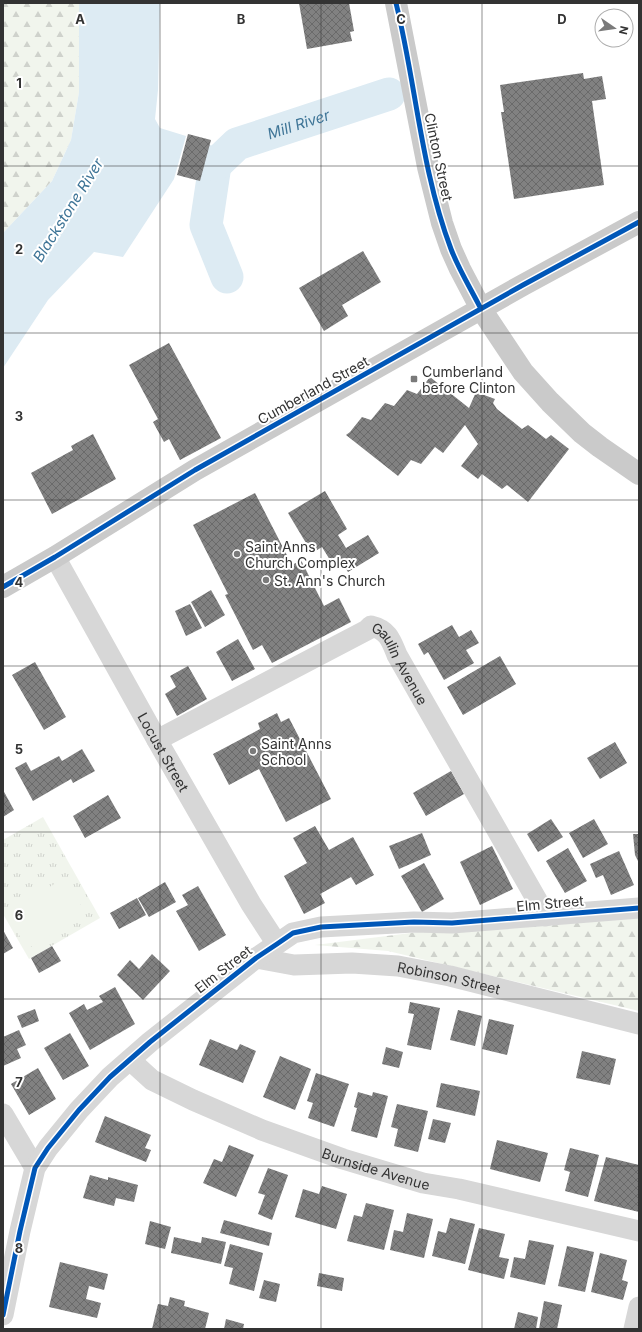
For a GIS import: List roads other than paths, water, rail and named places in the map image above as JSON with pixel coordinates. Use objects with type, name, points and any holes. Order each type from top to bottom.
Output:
[{"type":"main road","name":"Clinton Street","points":[[396,3],[428,167],[442,223],[451,250],[460,269],[481,309],[523,372],[550,402],[582,433],[639,474]]},
{"type":"main road","name":"Cumberland Street","points":[[3,587],[55,557],[196,470],[481,309],[639,222]]},
{"type":"street","name":"Locust Street","points":[[55,557],[156,740],[251,904],[277,944]]},
{"type":"street","name":"Gaulin Avenue","points":[[156,740],[367,630],[372,626],[382,629],[391,640],[397,655],[546,916]]},
{"type":"street","name":"Elm Street","points":[[3,1315],[20,1231],[35,1168],[48,1148],[91,1096],[150,1042],[256,958],[294,933],[321,927],[414,922],[452,923],[639,908]]},
{"type":"street","name":"Robinson Street","points":[[256,958],[294,965],[352,963],[398,966],[450,976],[639,1024]]},
{"type":"street","name":"Burnside Avenue","points":[[130,1060],[152,1080],[193,1100],[262,1130],[343,1159],[423,1183],[459,1189],[639,1231]]},
{"type":"street","points":[[3,1114],[35,1168]]},
{"type":"street","points":[[634,1329],[639,1307]]},
{"type":"water","name":"Blackstone River","points":[[79,3],[160,3],[158,90],[155,119],[160,128],[186,136],[174,179],[123,257],[94,252],[48,300],[3,368],[3,233],[52,181],[71,140],[79,92]]},
{"type":"waterway","name":"Mill River","points":[[215,165],[237,144],[389,94]]},
{"type":"waterway","points":[[206,161],[215,165],[206,225],[227,277]]},
{"type":"place","name":"Cumberland before Clinton","points":[[414,379]]},
{"type":"place","name":"Saint Anns Church Complex","points":[[237,554]]},
{"type":"place","name":"St. Ann's Church","points":[[266,580]]},
{"type":"place","name":"Saint Anns School","points":[[253,751]]}]
